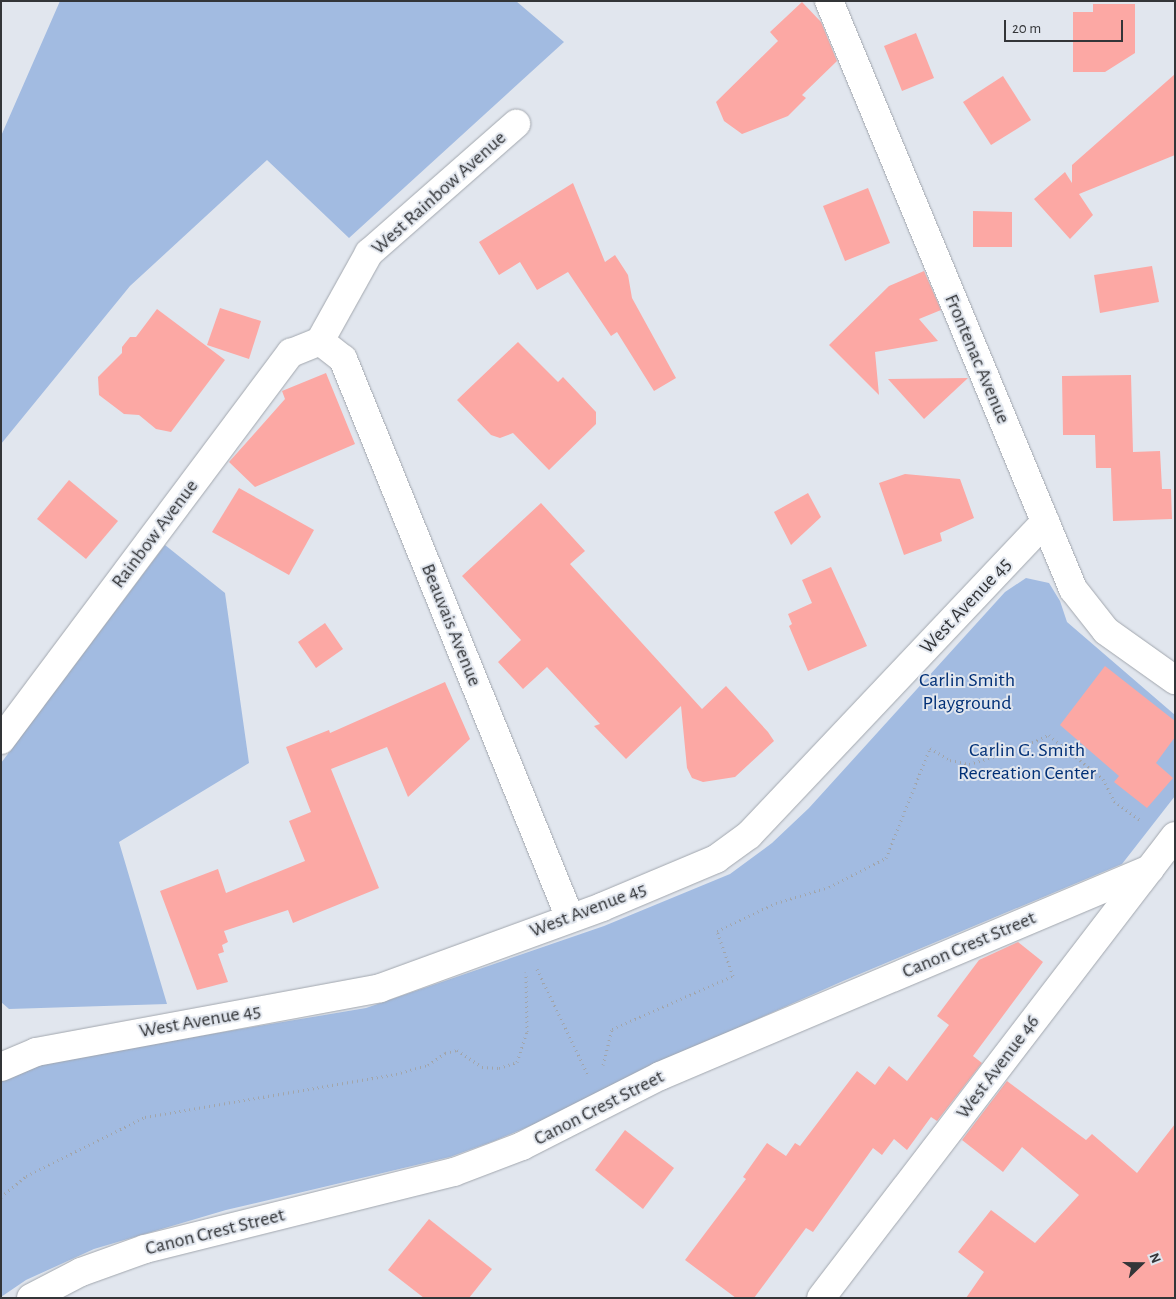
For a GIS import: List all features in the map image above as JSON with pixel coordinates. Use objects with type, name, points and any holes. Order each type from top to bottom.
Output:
[{"type":"street","name":"Frontenac Avenue","points":[[828,1],[1073,589],[1106,631],[1175,680]]},
{"type":"street","name":"West Rainbow Avenue","points":[[320,341],[369,253],[516,124]]},
{"type":"street","name":"Rainbow Avenue","points":[[1,740],[291,353],[320,341]]},
{"type":"street","name":"Beauvais Avenue","points":[[320,341],[343,359],[570,918]]},
{"type":"street","name":"West Avenue 45","points":[[1,1067],[36,1052],[380,988],[570,918],[716,859],[749,835],[1045,522]]},
{"type":"street","name":"West Avenue 46","points":[[821,1298],[1173,839]]},
{"type":"street","name":"Canon Crest Street","points":[[31,1298],[81,1272],[145,1249],[454,1172],[522,1146],[605,1094],[669,1072],[1150,869]]},
{"type":"path","points":[[605,1094],[612,1029],[733,976],[717,931],[776,903],[828,888],[886,858],[930,748],[950,760],[969,764],[1014,751],[1049,735],[1104,779],[1114,801],[1173,839]]},
{"type":"path","points":[[1,1197],[26,1176],[145,1118],[396,1074],[428,1065],[445,1053],[457,1050],[482,1067],[499,1068],[517,1062],[527,1032],[527,966]]},
{"type":"path","points":[[533,967],[538,969],[586,1074],[605,1094]]},
{"type":"green space","points":[[60,1],[516,1],[564,42],[349,238],[267,160],[130,286],[1,444],[1,136]]},
{"type":"green space","points":[[165,545],[225,593],[249,763],[119,842],[167,1004],[9,1009],[1,1002],[1,763]]},
{"type":"green space","name":"Carlin G. Smith Recreation Center","points":[[1026,578],[1049,583],[1060,601],[1067,622],[1175,715],[1175,796],[1122,864],[843,981],[668,1059],[587,1102],[494,1141],[450,1157],[226,1210],[94,1249],[26,1280],[1,1297],[1,1082],[10,1074],[33,1064],[366,1008],[604,926],[730,874],[772,843],[809,808],[1005,592]]},
{"type":"building","points":[[802,2],[821,22],[837,61],[802,95],[806,98],[788,116],[742,134],[724,121],[716,102],[778,41],[770,32]]},
{"type":"building","points":[[1093,4],[1135,4],[1135,53],[1105,72],[1073,72],[1073,12],[1093,12]]},
{"type":"building","points":[[916,33],[934,78],[902,91],[884,46]]},
{"type":"building","points":[[1175,74],[1175,155],[1079,194],[1093,215],[1070,239],[1034,199],[1065,172],[1072,183],[1072,165]]},
{"type":"building","points":[[1003,76],[1031,120],[991,145],[963,102]]},
{"type":"building","points":[[573,183],[605,262],[615,255],[628,275],[632,298],[676,378],[654,391],[617,332],[611,336],[568,272],[537,290],[520,262],[499,275],[479,242]]},
{"type":"building","points":[[868,188],[890,243],[845,261],[823,206]]},
{"type":"building","points":[[973,211],[1012,212],[1012,247],[973,247]]},
{"type":"building","points":[[1152,266],[1159,302],[1100,313],[1094,275]]},
{"type":"building","points":[[924,271],[941,310],[919,319],[938,341],[875,352],[879,395],[829,345],[889,286]]},
{"type":"building","points":[[220,308],[261,321],[249,359],[207,345]]},
{"type":"building","points":[[157,309],[225,360],[171,432],[156,429],[139,415],[124,414],[99,395],[98,377],[122,353],[122,347],[130,337],[136,337]]},
{"type":"building","points":[[518,342],[558,382],[563,377],[596,412],[596,424],[549,470],[513,433],[500,438],[491,435],[457,400]]},
{"type":"building","points":[[326,373],[355,444],[255,487],[229,462],[285,399],[282,391]]},
{"type":"building","points":[[1131,375],[1133,452],[1160,451],[1162,489],[1171,489],[1172,519],[1113,521],[1111,468],[1096,468],[1095,435],[1063,435],[1062,376]]},
{"type":"building","points":[[968,378],[924,419],[888,379]]},
{"type":"building","points":[[905,474],[960,479],[974,518],[940,533],[942,541],[904,555],[879,483]]},
{"type":"building","points":[[69,480],[118,521],[86,559],[37,519]]},
{"type":"building","points":[[239,488],[314,530],[289,575],[212,532]]},
{"type":"building","points":[[808,493],[821,517],[791,545],[774,512]]},
{"type":"building","points":[[541,503],[585,551],[570,564],[702,709],[726,686],[768,732],[774,741],[735,777],[703,782],[692,778],[687,768],[681,706],[626,759],[594,726],[600,724],[547,667],[523,689],[498,662],[521,640],[462,576]]},
{"type":"building","points":[[831,567],[867,646],[808,671],[789,626],[792,624],[788,614],[812,603],[802,580]]},
{"type":"building","points":[[325,623],[343,649],[316,668],[298,642]]},
{"type":"building","points":[[1105,666],[1175,721],[1175,737],[1156,763],[1173,778],[1147,808],[1114,782],[1119,776],[1060,725]]},
{"type":"building","points":[[445,682],[470,739],[408,797],[387,747],[331,769],[379,888],[293,923],[288,910],[224,931],[228,942],[222,945],[224,952],[218,954],[228,982],[197,990],[160,891],[218,869],[226,893],[305,861],[289,821],[311,812],[286,747],[329,730],[330,733]]},
{"type":"building","points":[[1018,942],[1043,962],[973,1056],[982,1063],[937,1121],[931,1117],[907,1150],[894,1139],[882,1155],[873,1148],[813,1232],[806,1228],[754,1298],[736,1298],[685,1260],[746,1179],[743,1177],[767,1143],[786,1156],[795,1143],[800,1146],[857,1071],[875,1085],[889,1066],[907,1081],[949,1025],[937,1016],[979,960]]},
{"type":"building","points":[[1007,1081],[1086,1140],[1092,1134],[1137,1173],[1175,1124],[1175,1298],[966,1298],[984,1272],[958,1252],[991,1210],[1035,1243],[1079,1195],[1022,1147],[1003,1172],[962,1140]]},
{"type":"building","points":[[625,1130],[674,1168],[643,1209],[595,1170]]},
{"type":"building","points":[[429,1219],[492,1269],[469,1298],[424,1298],[388,1270]]},
{"type":"park label","name":"Carlin Smith Playground","points":[[967,692]]}]
